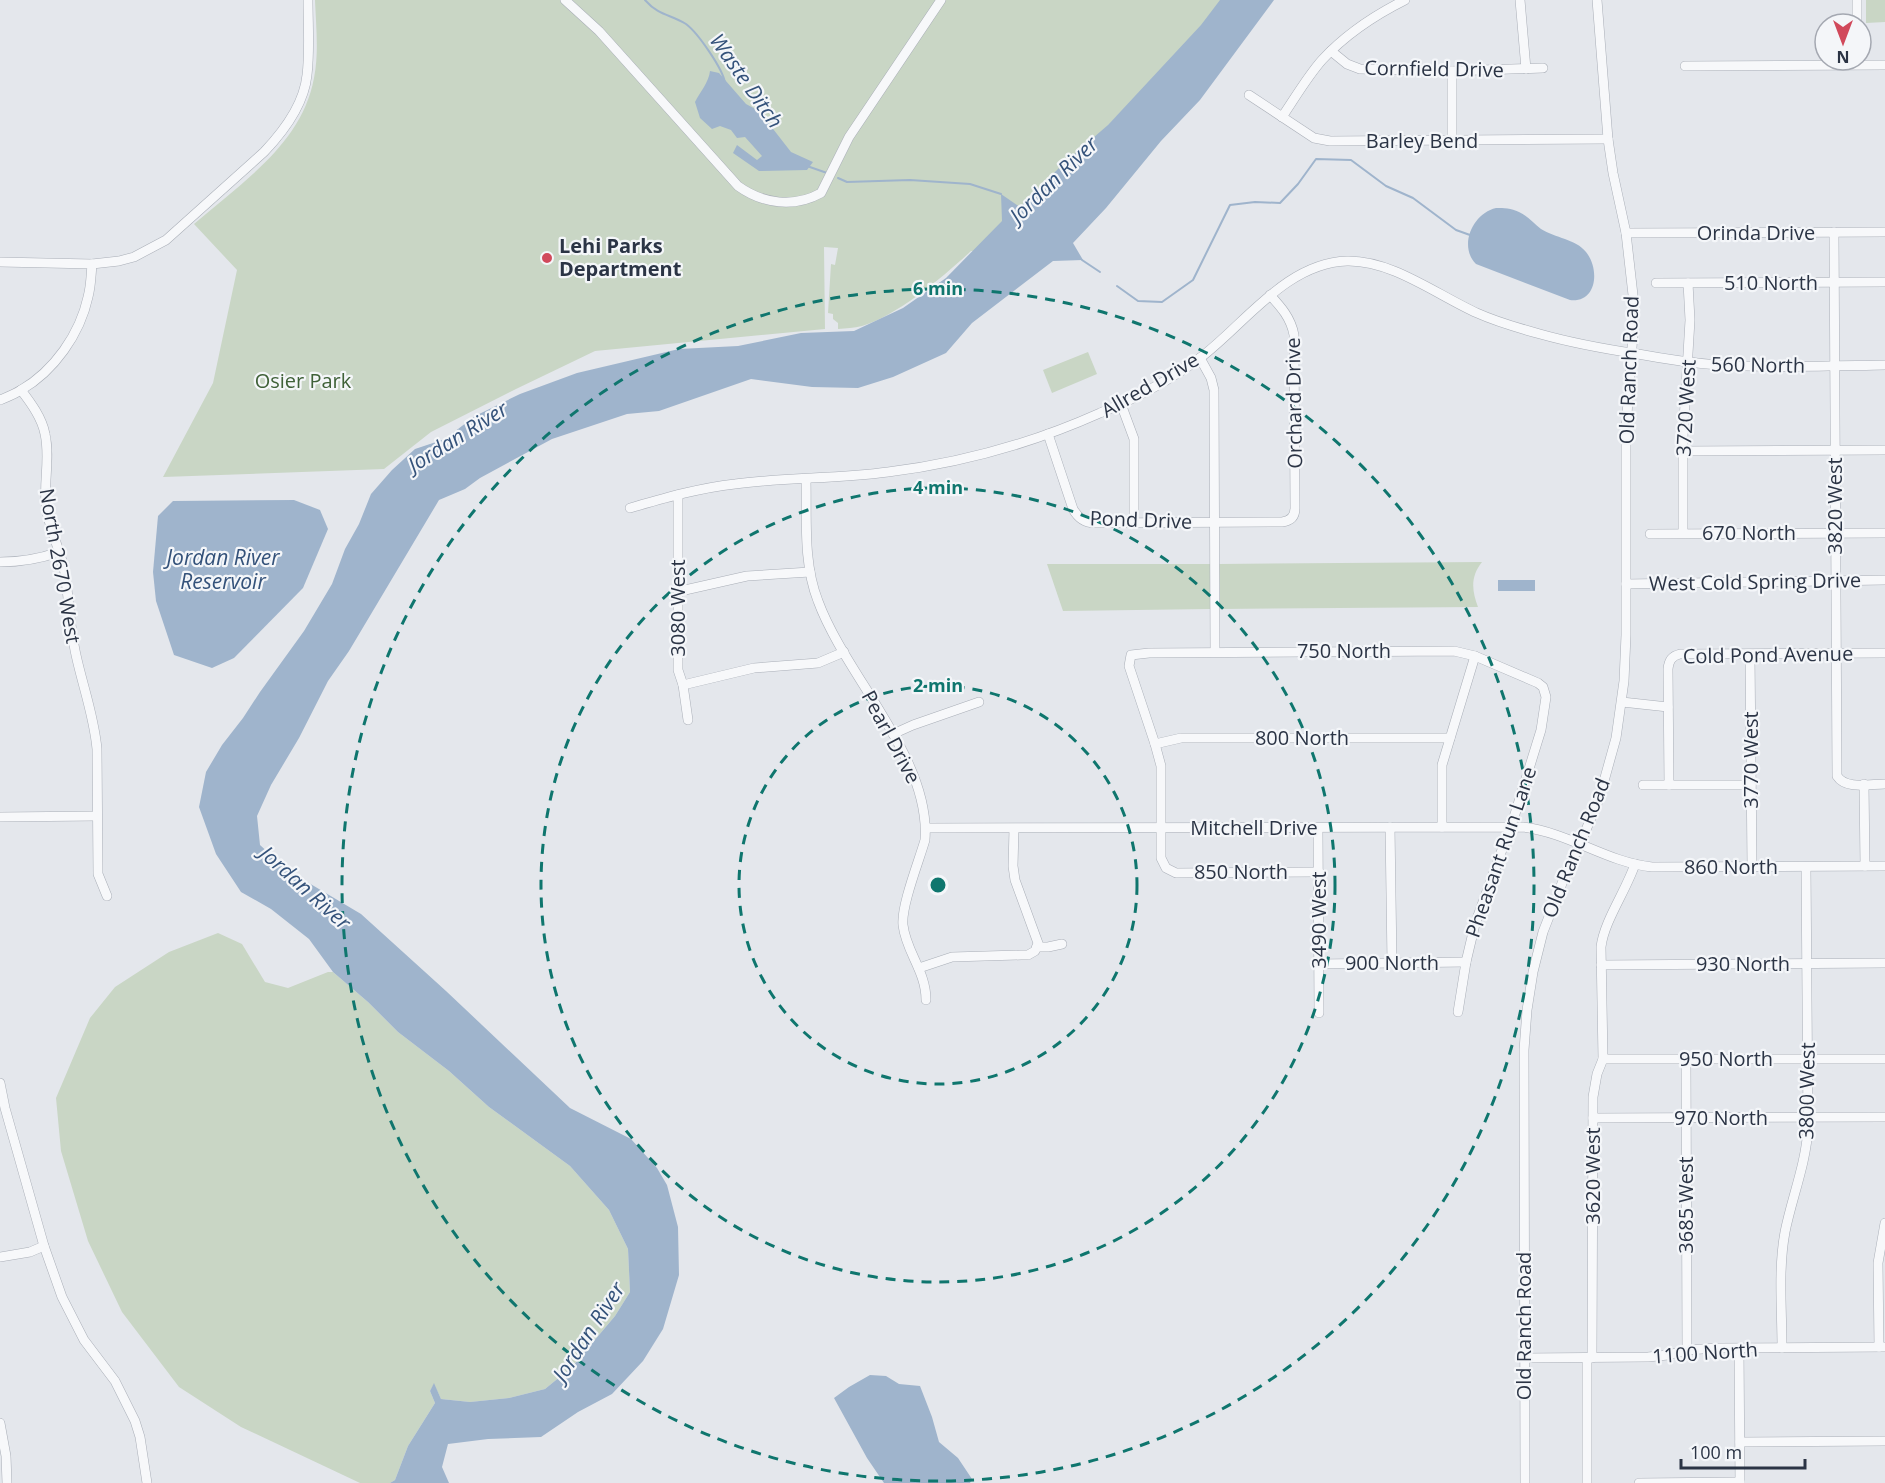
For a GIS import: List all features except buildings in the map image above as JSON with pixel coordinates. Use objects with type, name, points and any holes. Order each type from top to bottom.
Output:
[{"type":"street","points":[[0,262],[93,264],[119,261],[134,257],[166,240],[279,137],[291,119],[301,99],[307,76],[308,0]]},
{"type":"street","points":[[565,0],[598,31],[738,186],[763,199],[788,203],[812,198],[821,193],[849,136],[941,0]]},
{"type":"street","points":[[1282,117],[1316,68],[1331,51],[1357,29],[1405,0]]},
{"type":"street","points":[[1520,0],[1526,69]]},
{"type":"street","name":"Old Ranch Road","points":[[1526,1483],[1524,1050],[1527,1010],[1543,932],[1599,799],[1616,738],[1622,702],[1626,648],[1626,436],[1632,353],[1633,296],[1626,233],[1608,139],[1597,0]]},
{"type":"street","name":"Cornfield Drive","points":[[1331,51],[1347,64],[1360,69],[1452,71],[1543,68]]},
{"type":"street","points":[[1685,66],[1813,64]]},
{"type":"street","points":[[1452,71],[1452,141]]},
{"type":"street","name":"Barley Bend","points":[[1249,95],[1314,138],[1321,140],[1608,139]]},
{"type":"street","name":"3820 West","points":[[1834,232],[1837,771],[1839,779],[1844,783],[1864,784]]},
{"type":"street","name":"Orinda Drive","points":[[1626,233],[1885,232]]},
{"type":"street","name":"Allred Drive","points":[[630,508],[678,495],[735,484],[868,475],[917,468],[992,451],[1048,434],[1121,404],[1200,358],[1270,295],[1292,279],[1311,269],[1342,261],[1364,262],[1395,272],[1476,312],[1506,324],[1562,340],[1632,353]]},
{"type":"street","points":[[0,400],[21,390],[45,372],[70,341],[81,319],[88,297],[93,264]]},
{"type":"street","name":"510 North","points":[[1656,283],[1885,282]]},
{"type":"street","name":"3720 West","points":[[1683,534],[1683,451],[1690,320],[1688,283]]},
{"type":"street","name":"Orchard Drive","points":[[1270,295],[1289,319],[1294,335],[1295,508],[1292,518]]},
{"type":"street","name":"560 North","points":[[1632,353],[1728,366],[1885,365]]},
{"type":"street","points":[[1200,358],[1211,378],[1214,390],[1215,652]]},
{"type":"street","name":"North 2670 West","points":[[21,390],[36,411],[45,433],[47,511],[64,571],[75,651],[95,728],[98,874],[107,896]]},
{"type":"street","points":[[1121,404],[1134,439],[1134,523]]},
{"type":"street","name":"Pond Drive","points":[[1048,434],[1071,505],[1078,517],[1090,523],[1282,522],[1292,518]]},
{"type":"street","points":[[1683,451],[1885,450]]},
{"type":"street","name":"Pearl Drive","points":[[806,479],[810,572],[823,613],[893,734],[918,786],[923,804],[925,840],[903,917],[905,934],[925,983],[926,1000]]},
{"type":"street","name":"3080 West","points":[[678,495],[678,670],[683,685],[688,720]]},
{"type":"street","name":"670 North","points":[[1650,534],[1885,533]]},
{"type":"street","points":[[0,562],[22,562],[59,552]]},
{"type":"street","points":[[678,590],[747,576],[810,572]]},
{"type":"street","name":"West Cold Spring Drive","points":[[1626,584],[1885,580]]},
{"type":"street","name":"750 North","points":[[1155,744],[1129,666],[1131,655],[1215,652],[1454,651],[1475,656],[1538,683],[1543,687],[1545,693]]},
{"type":"street","points":[[683,685],[754,668],[818,663],[844,652]]},
{"type":"street","name":"Cold Pond Avenue","points":[[1669,785],[1668,669],[1669,663],[1675,656],[1680,654],[1885,653]]},
{"type":"street","name":"3770 West","points":[[1750,654],[1752,867]]},
{"type":"street","points":[[1442,827],[1442,765],[1475,656]]},
{"type":"street","name":"Pheasant Run Lane","points":[[1458,1011],[1466,962],[1481,904],[1510,827],[1541,730],[1546,701],[1545,693]]},
{"type":"street","points":[[893,734],[979,702]]},
{"type":"street","points":[[1622,702],[1668,707]]},
{"type":"street","name":"800 North","points":[[1155,744],[1181,738],[1450,738]]},
{"type":"street","points":[[1155,744],[1161,766],[1161,828]]},
{"type":"street","points":[[1865,866],[1864,784],[1885,784]]},
{"type":"street","points":[[1643,785],[1751,785]]},
{"type":"street","points":[[0,817],[97,816]]},
{"type":"street","points":[[1390,827],[1392,963]]},
{"type":"street","name":"Mitchell Drive","points":[[926,828],[1510,827],[1550,832],[1580,844]]},
{"type":"street","name":"850 North","points":[[1161,828],[1161,858],[1166,868],[1176,873],[1319,872]]},
{"type":"street","name":"3490 West","points":[[1318,828],[1320,1013]]},
{"type":"street","points":[[919,968],[952,957],[1028,955],[1035,951],[1036,939],[1015,880],[1014,829]]},
{"type":"street","name":"860 North","points":[[1580,844],[1617,859],[1661,867],[1885,866]]},
{"type":"street","name":"3620 West","points":[[1587,1483],[1593,1097],[1597,1074],[1603,1059],[1601,965],[1603,936],[1629,883],[1635,864]]},
{"type":"street","name":"3800 West","points":[[1782,1348],[1783,1244],[1806,1150],[1808,1118],[1806,867]]},
{"type":"street","points":[[1037,947],[1062,944]]},
{"type":"street","name":"900 North","points":[[1319,964],[1466,962]]},
{"type":"street","name":"930 North","points":[[1601,965],[1885,963]]},
{"type":"street","name":"950 North","points":[[1603,1059],[1885,1059]]},
{"type":"street","name":"3685 West","points":[[1686,1060],[1687,1350]]},
{"type":"street","points":[[0,1083],[2,1110],[62,1297],[84,1340],[115,1381],[135,1421],[140,1437],[147,1483]]},
{"type":"street","name":"970 North","points":[[1593,1118],[1885,1117]]},
{"type":"street","points":[[1882,1347],[1878,1263],[1885,1223]]},
{"type":"street","points":[[0,1257],[44,1246]]},
{"type":"street","name":"1100 North","points":[[1524,1358],[1648,1358],[1687,1350],[1882,1347]]},
{"type":"street","points":[[1639,1483],[1740,1483],[1739,1348]]},
{"type":"street","points":[[0,1423],[6,1456],[7,1483]]},
{"type":"street","points":[[1740,1442],[1885,1441]]},
{"type":"green space","name":"Osier Park","points":[[315,0],[1227,0],[988,252],[971,251],[920,294],[876,321],[859,327],[838,329],[838,323],[833,319],[833,314],[828,313],[831,264],[835,265],[838,248],[824,247],[825,329],[595,351],[431,432],[384,469],[163,477],[213,383],[237,270],[194,224],[267,160],[297,123],[307,102],[316,69]]},
{"type":"green space","points":[[1866,0],[1885,0],[1885,22],[1873,23],[1873,12],[1866,12]]},
{"type":"green space","points":[[1088,352],[1097,374],[1052,393],[1043,370]]},
{"type":"green space","points":[[1482,562],[1475,573],[1473,584],[1478,607],[1220,609],[1219,564]]},
{"type":"green space","points":[[1047,564],[1210,564],[1210,609],[1063,611]]},
{"type":"green space","points":[[218,933],[242,944],[265,982],[288,988],[333,972],[398,1032],[449,1071],[489,1107],[570,1166],[609,1210],[628,1249],[630,1292],[615,1316],[572,1367],[545,1389],[509,1398],[470,1402],[441,1399],[434,1384],[430,1391],[435,1403],[408,1446],[395,1480],[390,1483],[360,1483],[241,1427],[179,1387],[122,1312],[88,1241],[61,1151],[56,1098],[90,1018],[115,987],[169,952]]},
{"type":"water","name":"Jordan River","points":[[1220,0],[1274,0],[1200,100],[1161,141],[1106,208],[1073,243],[1083,260],[1053,261],[972,323],[946,353],[893,377],[858,388],[812,387],[751,379],[659,411],[627,414],[552,439],[480,478],[465,489],[439,500],[349,651],[328,681],[299,738],[271,785],[257,816],[260,845],[287,870],[361,914],[570,1108],[631,1139],[657,1168],[667,1185],[678,1227],[679,1275],[663,1329],[643,1361],[612,1394],[578,1412],[541,1437],[488,1439],[448,1444],[442,1467],[449,1483],[390,1483],[395,1480],[408,1446],[435,1403],[430,1391],[434,1383],[441,1399],[470,1402],[509,1398],[545,1389],[572,1367],[615,1316],[630,1292],[628,1249],[609,1210],[570,1166],[489,1107],[449,1071],[398,1032],[333,972],[309,939],[271,909],[241,892],[216,854],[199,807],[206,772],[222,745],[304,631],[332,584],[345,549],[359,524],[371,494],[415,449],[445,439],[475,416],[520,394],[577,373],[679,349],[738,346],[801,333],[854,331],[903,308],[946,278],[1002,221],[1001,194],[1020,207],[1064,163],[1108,125],[1201,25]]},
{"type":"water","points":[[710,71],[719,73],[746,104],[759,111],[791,152],[813,162],[807,170],[759,171],[733,153],[737,145],[757,160],[762,156],[745,137],[737,138],[731,130],[720,126],[712,129],[700,118],[695,102]]},
{"type":"water","points":[[1496,208],[1519,212],[1541,229],[1582,248],[1593,267],[1591,291],[1579,299],[1570,300],[1476,264],[1468,248],[1471,231],[1481,216]]},
{"type":"water","name":"Jordan River Reservoir","points":[[294,500],[320,510],[328,529],[303,588],[234,658],[212,668],[174,655],[156,601],[153,572],[158,516],[173,501]]},
{"type":"water","points":[[1498,580],[1535,580],[1535,591],[1498,591]]},
{"type":"water","points":[[870,1375],[886,1376],[899,1384],[920,1386],[939,1442],[958,1458],[972,1479],[970,1483],[884,1483],[867,1458],[834,1398]]},
{"type":"waterway","name":"Waste Ditch","points":[[645,0],[655,9],[686,24],[691,29],[715,61],[725,83]]},
{"type":"waterway","points":[[1117,286],[1138,301],[1162,302],[1193,280],[1230,205],[1255,202],[1280,203],[1298,184],[1316,159],[1351,160],[1386,186],[1413,198],[1456,230],[1470,235]]},
{"type":"waterway","name":"Waste Ditch","points":[[807,166],[827,173]]},
{"type":"waterway","name":"Waste Ditch","points":[[838,178],[847,182],[910,180],[970,184],[1001,194]]},
{"type":"waterway","points":[[1082,260],[1100,272]]},
{"type":"place","name":"Lehi Parks Department","points":[[547,258]]}]
